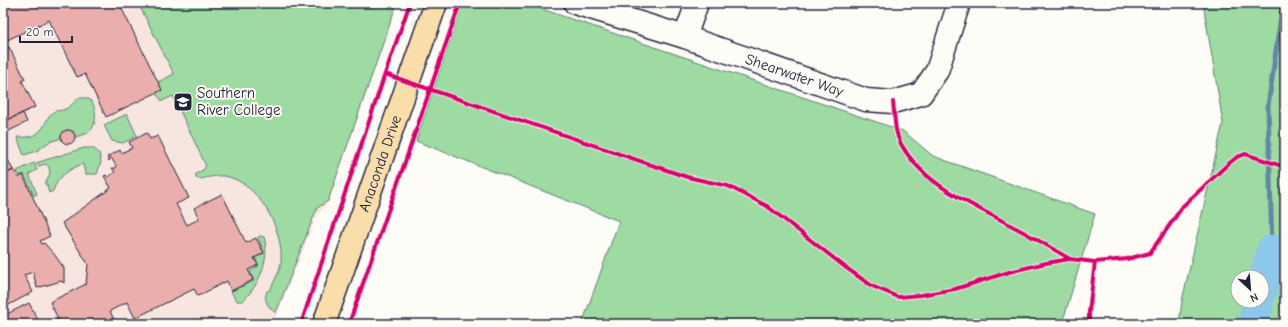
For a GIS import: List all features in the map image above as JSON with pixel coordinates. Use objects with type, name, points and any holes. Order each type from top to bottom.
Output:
[{"type":"main road","name":"Anaconda Drive","points":[[324,324],[436,3]]},
{"type":"street","name":"Shearwater Way","points":[[575,3],[685,37],[866,100],[893,102],[921,94],[937,71],[959,3]]},
{"type":"street","points":[[685,37],[697,3]]},
{"type":"shaded area","name":"Southern River College","points":[[3,3],[398,3],[329,201],[317,216],[273,324],[3,324]]},
{"type":"green space","points":[[138,3],[397,3],[328,201],[317,208],[276,313],[269,306],[266,300],[267,291],[270,290],[277,276],[281,262],[281,249],[273,222],[258,197],[248,187],[236,180],[224,176],[199,179],[196,178],[196,174],[203,170],[206,166],[173,96],[162,101],[157,95],[157,92],[162,90],[158,82],[174,74]]},
{"type":"green space","points":[[463,3],[524,3],[903,131],[933,156],[1095,214],[1062,324],[582,324],[619,221],[416,141]]},
{"type":"green space","points":[[1203,3],[1285,3],[1285,324],[1179,324],[1182,301],[1223,123]]},
{"type":"green space","points":[[78,98],[89,99],[93,103],[95,122],[91,130],[86,134],[75,137],[73,131],[66,130],[59,139],[49,142],[37,151],[24,155],[17,137],[26,137],[37,134],[43,128],[48,118],[54,111],[67,108]]},
{"type":"green space","points":[[127,114],[137,136],[123,143],[112,141],[104,125]]},
{"type":"green space","points":[[84,148],[93,148],[99,153],[101,162],[97,174],[85,174],[83,164],[61,177],[53,191],[49,193],[47,185],[45,184],[50,173],[49,167],[46,164],[38,166],[36,163]]},
{"type":"green space","points":[[34,163],[37,170],[29,174],[37,194],[34,196],[24,174],[19,176],[17,171]]},
{"type":"green space","points":[[258,237],[264,237],[266,244],[263,268],[253,289],[244,300],[238,301],[231,291],[254,281],[250,271],[259,266],[255,258],[264,253]]},
{"type":"building","points":[[3,3],[45,3],[47,7],[56,3],[119,3],[162,90],[106,117],[85,74],[77,77],[49,20],[3,42]]},
{"type":"building","points":[[9,47],[25,79],[22,81],[35,107],[3,122],[3,50]]},
{"type":"building","points":[[23,113],[27,122],[3,134],[3,122]]},
{"type":"building","points":[[65,130],[71,130],[75,134],[75,140],[71,144],[65,144],[61,140],[61,134]]},
{"type":"building","points":[[147,133],[150,139],[158,136],[189,198],[176,204],[187,225],[199,219],[194,208],[222,194],[246,243],[256,238],[264,253],[254,258],[258,265],[248,270],[253,280],[231,291],[227,281],[198,296],[194,289],[135,318],[127,302],[110,311],[116,324],[49,324],[58,319],[50,302],[86,284],[88,264],[62,223],[111,188],[104,176],[106,175],[108,177],[115,172],[112,168],[116,168],[116,166],[110,157],[109,161],[107,157],[120,150],[121,153],[132,148],[129,142]]},
{"type":"building","points":[[3,150],[13,170],[3,175]]},
{"type":"building","points":[[14,170],[18,178],[23,175],[50,236],[40,241],[42,244],[44,243],[54,254],[64,268],[64,283],[61,281],[37,288],[33,272],[24,275],[33,292],[3,308],[3,175]]},
{"type":"building","points":[[29,303],[38,320],[31,324],[3,324],[3,316]]},
{"type":"waterway","points":[[1272,250],[1268,106],[1283,3]]},
{"type":"waterway","points":[[1267,269],[1272,250]]},
{"type":"waterway","points":[[1253,324],[1257,309]]},
{"type":"cycle path","points":[[385,74],[410,3]]},
{"type":"cycle path","points":[[349,324],[460,3]]},
{"type":"cycle path","points":[[301,324],[385,74],[687,177],[728,186],[767,206],[845,267],[872,286],[898,297],[921,295],[955,289],[1009,272],[1046,263],[1070,259],[1095,262],[1089,324]]},
{"type":"cycle path","points":[[893,102],[896,129],[901,144],[911,159],[922,171],[936,183],[965,201],[1070,259]]},
{"type":"cycle path","points":[[1095,262],[1127,259],[1150,253],[1183,206],[1237,157],[1245,154],[1285,167]]},
{"type":"place","name":"Southern River College","points":[[183,102]]}]
